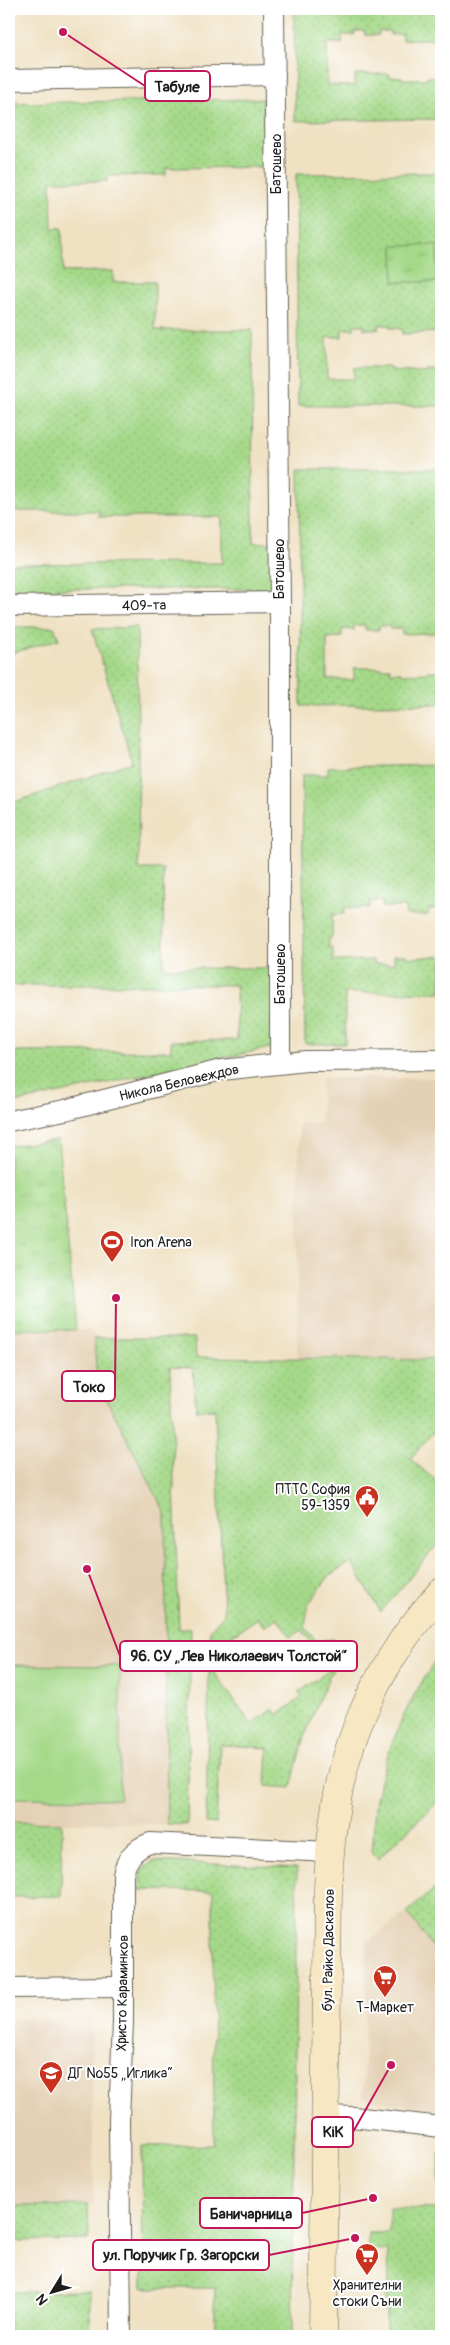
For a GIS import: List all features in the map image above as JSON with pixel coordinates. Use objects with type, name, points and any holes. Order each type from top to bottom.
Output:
[{"type":"street","name":"Батошево","points":[[274,9],[280,602],[280,1062]]},
{"type":"street","points":[[9,80],[275,75]]},
{"type":"street","name":"409-та","points":[[9,606],[280,602]]},
{"type":"street","name":"Никола Беловеждов","points":[[9,1122],[65,1110],[221,1070],[280,1062],[441,1060]]},
{"type":"street","name":"бул. Райко Даскалов","points":[[323,2336],[329,1852],[337,1794],[345,1757],[358,1723],[384,1670],[404,1638],[441,1592]]},
{"type":"street","name":"Христо Караминков","points":[[121,2336],[119,2120],[123,1987],[123,1874],[126,1863],[132,1853],[140,1846],[150,1843],[329,1852]]},
{"type":"street","points":[[9,1988],[123,1987]]},
{"type":"street","points":[[326,2116],[441,2126]]},
{"type":"shaded area","points":[[321,1078],[441,1078],[441,1360],[297,1358],[299,1123],[321,1124]]},
{"type":"shaded area","points":[[9,1329],[93,1330],[97,1381],[165,1512],[167,1824],[9,1822]]},
{"type":"shaded area","points":[[407,1912],[441,1959],[441,2111],[363,2099],[367,1942]]},
{"type":"shaded area","name":"ДГ №55 „Иглика“","points":[[91,2018],[94,2205],[9,2206],[9,2019]]},
{"type":"green space","points":[[294,9],[441,9],[439,38],[402,40],[402,34],[390,35],[390,31],[379,31],[379,35],[365,35],[365,31],[355,31],[354,35],[342,35],[342,43],[327,43],[327,85],[354,86],[355,74],[390,74],[390,77],[402,77],[402,79],[427,79],[427,77],[439,77],[439,72],[441,72],[441,119],[295,121]]},
{"type":"green space","points":[[263,99],[264,167],[166,168],[166,175],[108,176],[107,181],[51,181],[52,228],[62,228],[63,272],[113,271],[113,282],[155,282],[155,330],[252,330],[253,543],[273,543],[273,589],[9,589],[9,564],[222,563],[222,517],[99,517],[99,511],[9,511],[9,103]]},
{"type":"green space","points":[[441,173],[441,323],[439,324],[438,332],[402,334],[402,329],[390,328],[389,325],[379,325],[379,329],[364,329],[364,325],[354,325],[354,329],[342,329],[342,337],[327,337],[327,379],[354,379],[354,368],[390,368],[390,371],[427,373],[427,371],[439,371],[439,366],[441,366],[441,406],[298,406],[296,174]]},
{"type":"green space","points":[[437,245],[437,282],[394,282],[393,246]]},
{"type":"green space","points":[[299,469],[441,469],[441,624],[439,624],[439,633],[402,634],[402,629],[390,629],[390,626],[379,626],[379,630],[365,630],[365,625],[354,625],[354,630],[342,629],[342,637],[327,638],[327,679],[354,680],[354,668],[390,668],[390,672],[401,672],[402,674],[439,671],[439,667],[441,667],[441,704],[301,706]]},
{"type":"green space","points":[[9,627],[54,627],[59,639],[9,654]]},
{"type":"green space","points":[[137,627],[139,869],[163,869],[164,968],[274,968],[274,1047],[9,1104],[9,1052],[171,1051],[171,1041],[237,1040],[236,985],[9,985],[9,804],[132,762],[92,629]]},
{"type":"green space","points":[[441,765],[441,909],[429,909],[428,915],[406,915],[405,907],[382,907],[382,901],[370,901],[370,908],[344,908],[344,914],[332,915],[332,937],[329,938],[329,948],[333,948],[333,961],[374,960],[374,964],[394,964],[394,955],[407,955],[407,958],[441,956],[441,992],[345,993],[345,1044],[305,1044],[302,775],[328,775],[328,767]]},
{"type":"green space","points":[[58,1140],[76,1330],[9,1329],[9,1146]]},
{"type":"green space","points":[[94,1338],[195,1338],[196,1357],[441,1360],[441,1437],[434,1431],[410,1459],[441,1485],[441,1540],[381,1612],[351,1562],[330,1575],[308,1605],[305,1627],[316,1641],[333,1639],[344,1647],[313,1715],[295,1769],[291,1788],[266,1786],[268,1748],[220,1745],[216,1824],[206,1823],[209,1672],[213,1671],[251,1724],[273,1709],[278,1715],[302,1697],[298,1693],[331,1669],[302,1630],[291,1637],[277,1618],[264,1627],[258,1618],[210,1650],[210,1630],[224,1614],[215,1409],[196,1410],[193,1368],[170,1367],[179,1629],[191,1629],[187,1825],[167,1824],[165,1512],[97,1381]]},
{"type":"green space","points":[[441,1654],[441,1799],[378,1859],[372,1853],[374,1813],[380,1781],[392,1743],[409,1705]]},
{"type":"green space","points":[[9,1665],[120,1666],[120,1799],[9,1798]]},
{"type":"green space","points":[[9,1822],[62,1823],[61,1896],[9,1897]]},
{"type":"green space","points":[[153,1861],[297,1868],[292,2336],[215,2336],[215,2288],[143,2288],[142,2146],[214,2145],[213,1891],[140,1890],[142,1870]]},
{"type":"green space","points":[[439,1885],[441,1887],[441,1959],[407,1912]]},
{"type":"green space","points":[[439,2152],[441,2152],[441,2336],[386,2336],[386,2289],[389,2289],[388,2251],[368,2250],[368,2233],[389,2233],[389,2208],[439,2209]]},
{"type":"green space","points":[[88,2205],[89,2240],[9,2241],[9,2206]]},
{"type":"green space","points":[[90,2291],[90,2336],[9,2336],[9,2292]]},
{"type":"place","name":"Табуле","points":[[63,32]]},
{"type":"place","name":"Iron Arena","points":[[112,1263]]},
{"type":"place","name":"Токо","points":[[116,1298]]},
{"type":"place","name":"ПТТС София 59-1359","points":[[367,1518]]},
{"type":"place","name":"96. СУ „Лев Николаевич Толстой“","points":[[87,1569]]},
{"type":"place","name":"Т-Маркет","points":[[385,1998]]},
{"type":"place","name":"KiK","points":[[391,2065]]},
{"type":"place","name":"ДГ №55 „Иглика“","points":[[51,2094]]},
{"type":"place","name":"Баничарница","points":[[373,2198]]},
{"type":"place","name":"ул. Поручик Гр. Загорски","points":[[355,2238]]},
{"type":"place","name":"Хранителни стоки Съни","points":[[367,2276]]}]
